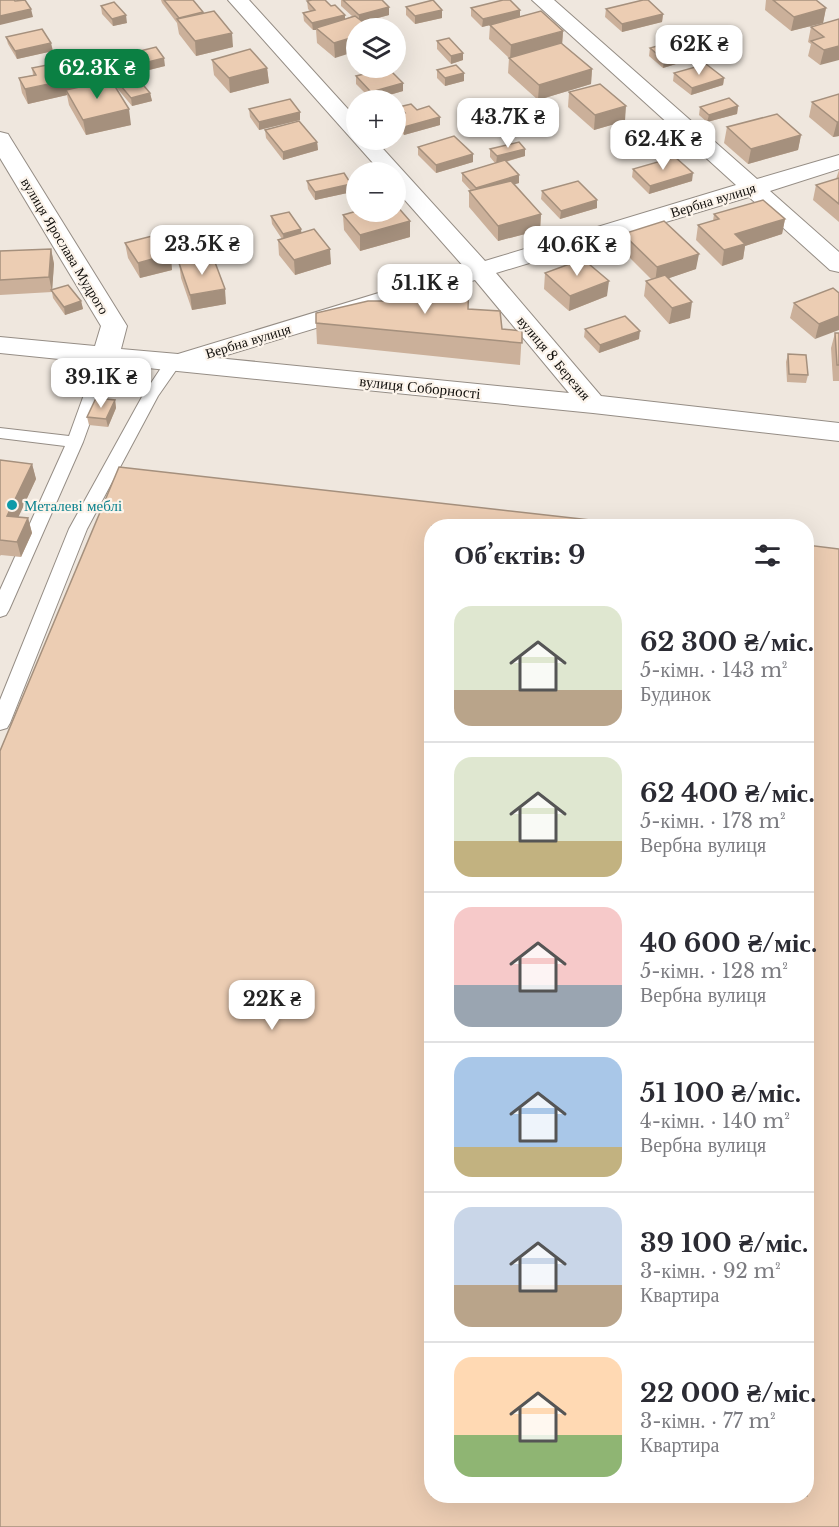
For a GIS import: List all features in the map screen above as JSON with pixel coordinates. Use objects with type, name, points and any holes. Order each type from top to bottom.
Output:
[{"type":"street","points":[[238,0],[346,121]]},
{"type":"street","points":[[542,0],[839,265]]},
{"type":"street","name":"вулиця Ярослава Мудрого","points":[[0,139],[114,326],[106,356]]},
{"type":"street","points":[[372,150],[384,162]]},
{"type":"street","name":"Вербна вулиця","points":[[173,363],[839,162]]},
{"type":"street","name":"вулиця 8 Березня","points":[[406,187],[481,271],[592,404]]},
{"type":"street","name":"вулиця Соборності","points":[[0,345],[592,404],[839,432]]},
{"type":"lane","points":[[0,610],[75,442],[106,356]]},
{"type":"lane","points":[[0,723],[78,529],[152,395],[173,363]]},
{"type":"lane","points":[[0,433],[75,442]]},
{"type":"building","points":[[0,0],[25,0],[31,9],[0,16]]},
{"type":"building","points":[[164,0],[193,0],[203,12],[179,18]]},
{"type":"building","points":[[325,0],[331,6],[335,5],[345,15],[312,23],[303,13],[315,10],[307,1]]},
{"type":"building","points":[[343,0],[382,0],[389,7],[359,15]]},
{"type":"building","points":[[433,0],[442,10],[415,16],[406,7]]},
{"type":"building","points":[[510,0],[520,10],[483,19],[471,8]]},
{"type":"building","points":[[648,0],[663,14],[622,24],[606,9]]},
{"type":"building","points":[[773,0],[816,0],[826,8],[794,17]]},
{"type":"building","points":[[114,2],[126,15],[112,19],[101,6]]},
{"type":"building","points":[[214,11],[232,33],[195,41],[177,19]]},
{"type":"building","points":[[541,11],[563,31],[511,45],[490,25]]},
{"type":"building","points":[[346,19],[346,39],[334,43],[316,28]]},
{"type":"building","points":[[839,19],[839,46],[824,50],[811,41],[824,37],[811,27]]},
{"type":"building","points":[[42,29],[51,43],[15,51],[6,37]]},
{"type":"building","points":[[449,38],[463,53],[451,56],[437,41]]},
{"type":"building","points":[[678,40],[693,52],[664,60],[650,48]]},
{"type":"building","points":[[561,43],[592,69],[539,85],[509,58]]},
{"type":"building","points":[[156,47],[164,58],[148,62],[140,51]]},
{"type":"building","points":[[250,49],[267,68],[229,78],[212,60]]},
{"type":"building","points":[[67,61],[77,78],[25,89],[19,78],[36,75],[32,68]]},
{"type":"building","points":[[706,64],[724,78],[692,88],[674,73]]},
{"type":"building","points":[[456,65],[464,73],[445,78],[437,70]]},
{"type":"building","points":[[134,74],[150,93],[131,98],[115,79]]},
{"type":"building","points":[[358,78],[398,78],[403,83],[378,90],[369,90]]},
{"type":"building","points":[[111,80],[129,109],[83,120],[66,90]]},
{"type":"building","points":[[600,84],[626,106],[595,115],[569,92]]},
{"type":"building","points":[[839,94],[839,122],[812,102]]},
{"type":"building","points":[[729,98],[738,106],[709,115],[700,107]]},
{"type":"building","points":[[290,99],[300,112],[259,122],[249,109]]},
{"type":"building","points":[[411,104],[417,110],[429,106],[440,117],[406,126],[406,105]]},
{"type":"building","points":[[777,114],[801,135],[751,149],[727,127]]},
{"type":"building","points":[[299,121],[317,142],[283,152],[265,130]]},
{"type":"building","points":[[454,136],[473,154],[436,165],[418,147]]},
{"type":"building","points":[[519,142],[525,149],[497,156],[490,149]]},
{"type":"building","points":[[675,157],[693,173],[650,186],[633,169]]},
{"type":"building","points":[[505,160],[519,175],[476,188],[462,173]]},
{"type":"building","points":[[344,173],[346,176],[346,185],[315,192],[307,181]]},
{"type":"building","points":[[839,178],[839,204],[816,185]]},
{"type":"building","points":[[511,181],[541,214],[498,226],[469,191]]},
{"type":"building","points":[[578,181],[597,200],[561,211],[542,191]]},
{"type":"building","points":[[763,200],[785,219],[735,234],[745,244],[724,250],[698,225],[719,219],[714,214]]},
{"type":"building","points":[[289,212],[301,229],[283,234],[271,216]]},
{"type":"building","points":[[406,216],[410,221],[360,235],[349,222],[406,222]]},
{"type":"building","points":[[664,221],[699,254],[657,267],[623,234]]},
{"type":"building","points":[[183,228],[190,239],[165,246],[170,254],[138,263],[125,243]]},
{"type":"building","points":[[314,229],[330,249],[294,260],[278,240]]},
{"type":"building","points":[[51,249],[49,277],[0,280],[0,251]]},
{"type":"building","points":[[213,257],[225,289],[190,295],[179,263]]},
{"type":"building","points":[[583,259],[609,281],[570,296],[545,273]]},
{"type":"building","points":[[665,275],[692,302],[672,308],[646,281]]},
{"type":"building","points":[[437,280],[469,282],[468,309],[500,311],[502,329],[522,331],[522,343],[316,323],[316,313],[368,301],[393,301],[393,292],[436,293]]},
{"type":"building","points":[[68,285],[81,301],[64,307],[51,290]]},
{"type":"building","points":[[833,288],[839,293],[839,316],[819,324],[794,303]]},
{"type":"building","points":[[625,316],[640,331],[600,345],[585,329]]},
{"type":"building","points":[[835,333],[839,333],[839,365],[837,365]]},
{"type":"building","points":[[788,354],[806,355],[808,375],[789,374]]},
{"type":"building","points":[[96,398],[115,400],[106,419],[87,417]]},
{"type":"building","points":[[0,460],[32,464],[7,516],[28,518],[17,542],[0,540]]},
{"type":"building","points":[[119,467],[582,519],[424,519],[424,1503],[814,1503],[814,546],[839,549],[839,1527],[0,1527],[0,751]]},
{"type":"place","name":"Металеві меблі","points":[[12,505]]}]
